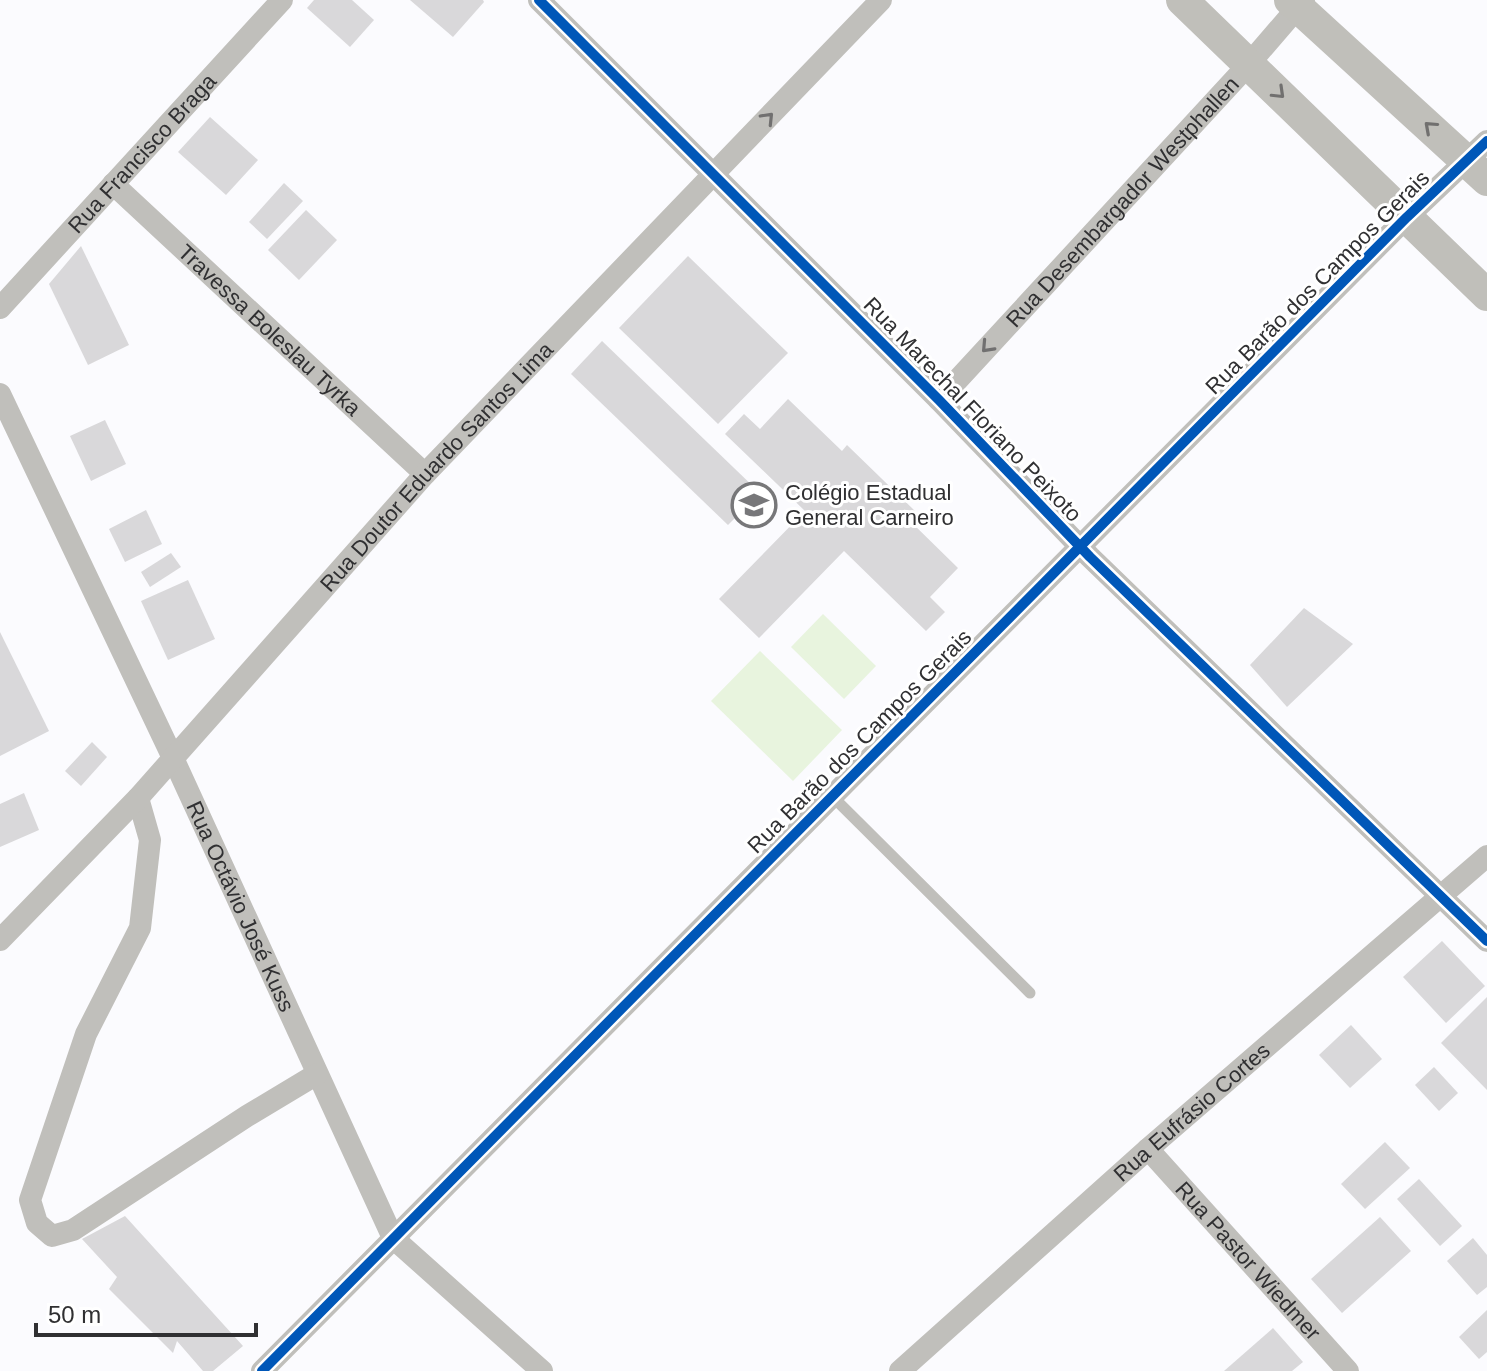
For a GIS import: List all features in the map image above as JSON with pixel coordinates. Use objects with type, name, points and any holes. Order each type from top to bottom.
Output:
[{"type":"main road","points":[[1182,0],[1487,295]]},
{"type":"main road","points":[[1298,3],[1481,161]]},
{"type":"street","name":"Rua Francisco Braga","points":[[0,308],[282,0]]},
{"type":"street","name":"Rua Marechal Floriano Peixoto","points":[[539,0],[939,400],[1080,547],[1487,941]]},
{"type":"street","name":"Rua Doutor Eduardo Santos Lima","points":[[0,940],[138,798],[425,474],[881,0]]},
{"type":"street","name":"Rua Desembargador Westphallen","points":[[939,400],[1249,64],[1298,3]]},
{"type":"street","name":"Rua Barão dos Campos Gerais","points":[[262,1371],[1407,217],[1481,161]]},
{"type":"street","name":"Travessa Boleslau Tyrka","points":[[113,184],[425,474]]},
{"type":"street","name":"Rua Octávio José Kuss","points":[[1,399],[173,758],[393,1238],[542,1371]]},
{"type":"street","points":[[138,798],[150,840],[140,928],[86,1034],[30,1200],[37,1223],[52,1236],[73,1230],[317,1074]]},
{"type":"street","name":"Rua Eufrásio Cortes","points":[[900,1371],[1148,1149],[1487,856]]},
{"type":"street","name":"Rua Pastor Wiedmer","points":[[1148,1149],[1348,1371]]},
{"type":"lane","points":[[832,796],[1030,993]]},
{"type":"green space","points":[[823,614],[876,666],[844,699],[791,647]]},
{"type":"green space","points":[[760,651],[842,730],[793,781],[711,701]]},
{"type":"building","points":[[314,0],[352,0],[374,20],[350,47],[307,8]]},
{"type":"building","points":[[410,0],[483,0],[484,2],[453,37]]},
{"type":"building","points":[[210,117],[258,160],[226,195],[178,152]]},
{"type":"building","points":[[284,183],[303,201],[267,239],[249,222]]},
{"type":"building","points":[[306,210],[337,240],[299,280],[268,250]]},
{"type":"building","points":[[81,246],[129,345],[88,365],[49,284]]},
{"type":"building","points":[[688,256],[788,353],[718,424],[619,328]]},
{"type":"building","points":[[602,341],[760,493],[728,525],[571,374]]},
{"type":"building","points":[[788,399],[842,451],[847,445],[915,511],[908,519],[958,568],[930,597],[945,612],[926,631],[844,551],[759,638],[719,599],[805,511],[725,434],[744,414],[760,429]]},
{"type":"building","points":[[105,420],[126,464],[91,481],[70,436]]},
{"type":"building","points":[[146,510],[162,544],[125,562],[109,529]]},
{"type":"building","points":[[171,553],[181,567],[150,587],[141,572]]},
{"type":"building","points":[[188,580],[215,639],[168,660],[141,601]]},
{"type":"building","points":[[1304,608],[1353,644],[1287,707],[1250,665]]},
{"type":"building","points":[[0,632],[49,731],[0,756]]},
{"type":"building","points":[[92,742],[107,757],[81,786],[65,771]]},
{"type":"building","points":[[24,793],[39,830],[0,847],[0,804]]},
{"type":"building","points":[[1442,941],[1485,986],[1446,1023],[1403,977]]},
{"type":"building","points":[[1487,997],[1487,1090],[1441,1043]]},
{"type":"building","points":[[1351,1025],[1382,1059],[1350,1088],[1319,1055]]},
{"type":"building","points":[[1434,1067],[1458,1093],[1439,1111],[1415,1085]]},
{"type":"building","points":[[1385,1142],[1410,1168],[1365,1209],[1341,1184]]},
{"type":"building","points":[[1419,1179],[1462,1226],[1440,1246],[1397,1199]]},
{"type":"building","points":[[125,1216],[243,1346],[213,1371],[203,1371],[177,1341],[173,1353],[109,1289],[117,1277],[82,1239]]},
{"type":"building","points":[[1380,1217],[1411,1251],[1342,1313],[1311,1279]]},
{"type":"building","points":[[1473,1238],[1487,1255],[1487,1287],[1477,1295],[1447,1261]]},
{"type":"building","points":[[1487,1310],[1487,1352],[1479,1359],[1459,1337]]},
{"type":"building","points":[[1273,1328],[1303,1362],[1292,1371],[1224,1371]]},
{"type":"cycle path","points":[[539,0],[939,400],[1090,557],[1487,941]]},
{"type":"cycle path","points":[[262,1371],[1407,217],[1487,141]]},
{"type":"place","name":"Colégio Estadual General Carneiro","points":[[754,505]]}]
